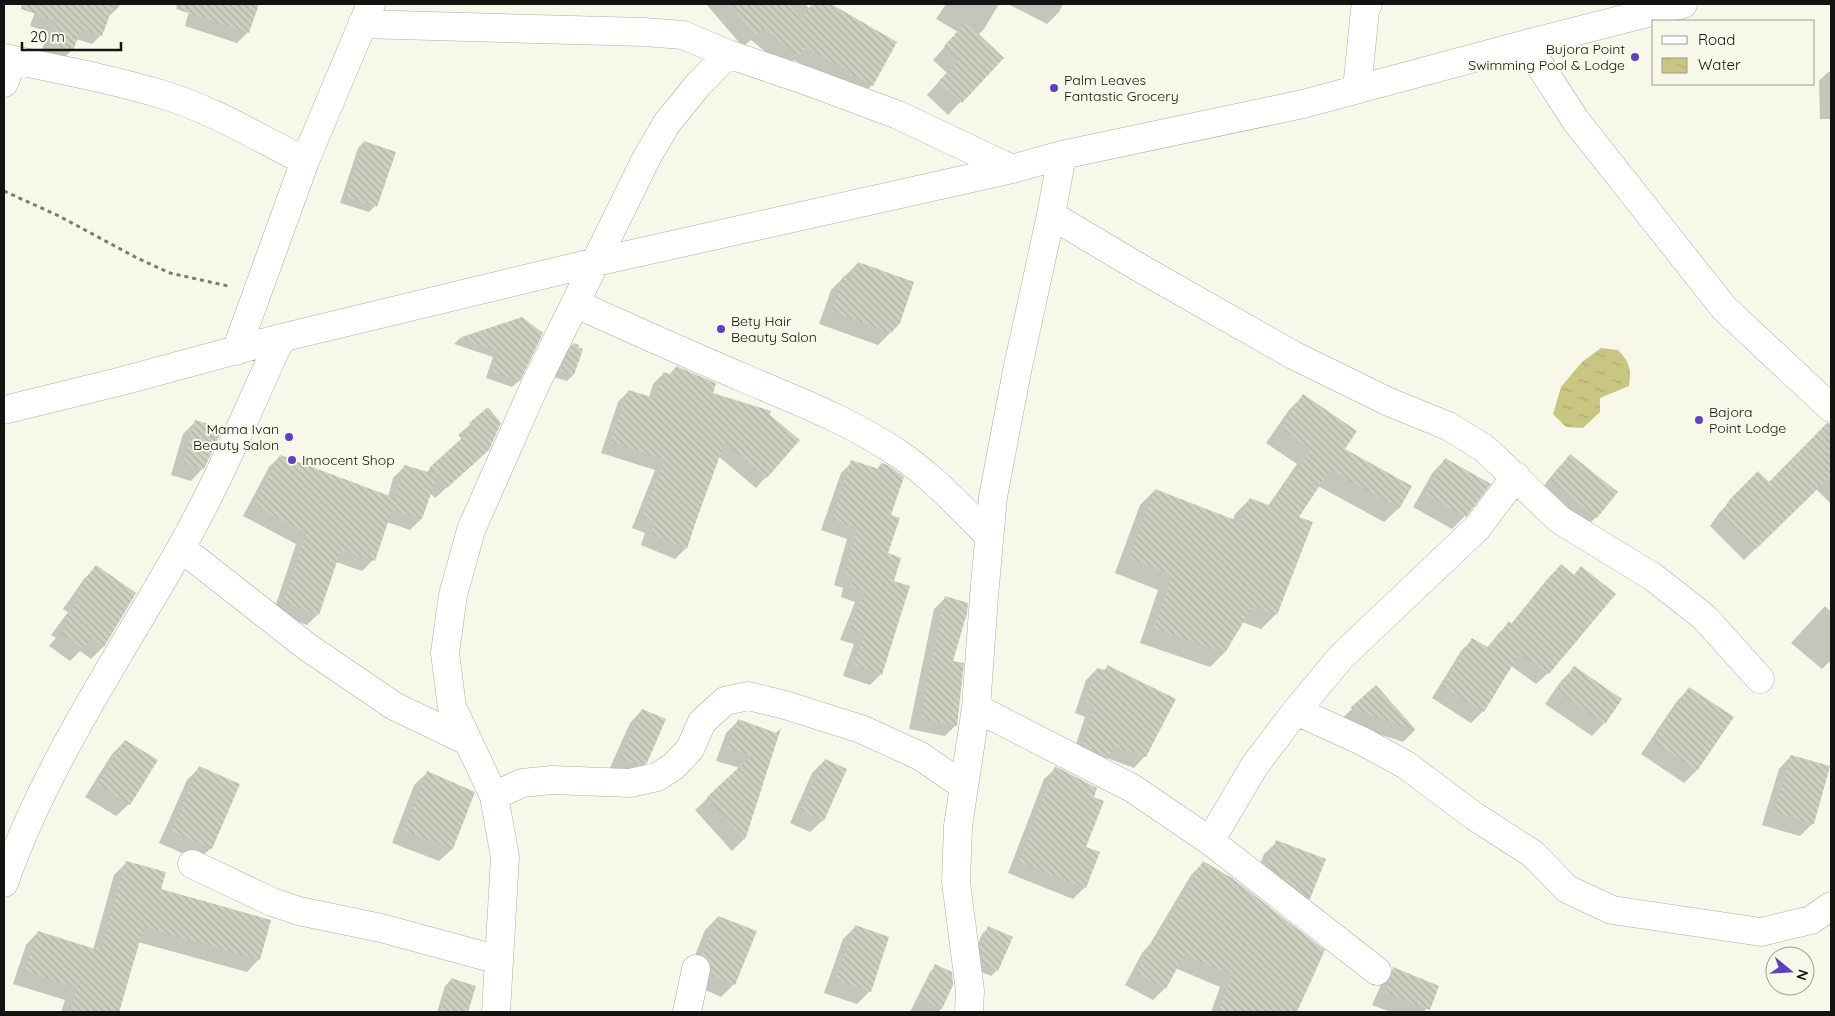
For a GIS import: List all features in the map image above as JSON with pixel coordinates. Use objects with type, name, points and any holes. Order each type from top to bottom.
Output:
[{"type":"street","points":[[1357,89],[1365,10],[1368,4]]},
{"type":"street","points":[[4,410],[282,338],[596,262],[1012,169],[1062,154],[1303,104],[1683,4]]},
{"type":"street","points":[[236,351],[305,161],[367,14],[682,35],[728,54],[898,115],[1012,169]]},
{"type":"street","points":[[1526,44],[1576,121],[1724,308],[1831,408]]},
{"type":"street","points":[[496,1012],[505,857],[494,796],[452,706],[445,653],[453,595],[471,530],[535,385],[647,157],[667,123],[697,86],[728,54]]},
{"type":"street","points":[[7,67],[59,69],[164,95],[214,116],[305,161]]},
{"type":"street","points":[[969,1012],[970,992],[956,882],[958,826],[976,708],[993,497],[1062,154]]},
{"type":"street","points":[[1051,215],[1293,355],[1389,402],[1448,426],[1484,448],[1516,476],[1560,520],[1653,577],[1704,617],[1760,679]]},
{"type":"street","points":[[576,304],[799,400],[856,428],[900,454],[937,484],[989,536]]},
{"type":"street","points":[[4,883],[13,856],[68,740],[199,515],[282,338]]},
{"type":"street","points":[[1210,841],[1255,765],[1296,711],[1341,657],[1477,528],[1516,476]]},
{"type":"street","points":[[181,548],[306,646],[394,706],[467,741]]},
{"type":"street","points":[[494,796],[522,783],[552,780],[630,783],[658,778],[674,766],[690,748],[702,722],[724,701],[748,696],[785,705],[861,729],[920,756],[964,786]]},
{"type":"street","points":[[976,708],[1132,788],[1210,841],[1377,971]]},
{"type":"street","points":[[1296,711],[1362,741],[1406,765],[1474,816],[1533,854],[1567,889],[1612,910],[1761,932],[1812,920],[1831,906]]},
{"type":"street","points":[[192,864],[272,902],[299,911],[381,928],[499,960]]},
{"type":"street","points":[[687,1012],[696,969]]},
{"type":"path","points":[[4,191],[59,216],[137,258],[170,273],[258,292]]},
{"type":"water","points":[[1601,348],[1618,350],[1625,358],[1630,370],[1629,386],[1600,398],[1600,412],[1583,428],[1566,427],[1553,414],[1561,387],[1582,362]]},
{"type":"building","points":[[22,4],[114,4],[102,36],[81,29],[73,51],[50,44],[57,21],[21,9]]},
{"type":"building","points":[[177,4],[259,4],[249,33],[176,9]]},
{"type":"building","points":[[729,4],[792,4],[790,5],[801,18],[813,4],[831,4],[897,42],[873,86],[806,47],[799,56],[764,28],[756,36]]},
{"type":"building","points":[[966,22],[1004,58],[962,103],[938,82],[959,60],[944,46]]},
{"type":"building","points":[[364,141],[396,152],[377,207],[346,197]]},
{"type":"building","points":[[858,262],[914,282],[900,323],[891,333],[831,311],[843,276],[852,278]]},
{"type":"building","points":[[522,317],[543,333],[520,381],[492,372],[498,351],[459,338]]},
{"type":"building","points":[[573,343],[583,349],[574,375],[559,371]]},
{"type":"building","points":[[676,366],[716,383],[713,393],[771,411],[770,415],[800,440],[767,478],[725,442],[687,549],[651,534],[655,522],[642,517],[665,459],[611,442],[628,390],[655,398],[663,372],[673,375]]},
{"type":"building","points":[[1303,394],[1357,431],[1345,449],[1412,486],[1400,508],[1330,470],[1299,517],[1313,522],[1277,615],[1253,606],[1225,653],[1154,628],[1172,575],[1129,558],[1155,489],[1240,522],[1250,498],[1271,506],[1311,449],[1280,428]]},
{"type":"building","points":[[488,407],[501,423],[489,450],[447,488],[437,477],[422,519],[392,510],[375,561],[341,550],[319,615],[283,602],[307,533],[253,505],[280,455],[395,498],[404,465],[435,474],[429,468],[473,428],[469,423]]},
{"type":"building","points":[[195,420],[223,428],[204,469],[183,463]]},
{"type":"building","points":[[1827,423],[1831,423],[1831,476],[1756,549],[1721,514],[1730,499],[1758,471],[1769,482]]},
{"type":"building","points":[[1570,454],[1618,492],[1597,518],[1550,480]]},
{"type":"building","points":[[1445,458],[1491,484],[1466,517],[1425,494]]},
{"type":"building","points":[[851,460],[879,469],[881,463],[888,465],[904,477],[891,515],[900,518],[888,553],[901,558],[894,581],[910,586],[882,675],[853,665],[864,633],[850,629],[865,591],[851,587],[853,577],[844,574],[857,528],[832,519]]},
{"type":"building","points":[[1561,564],[1574,575],[1581,566],[1616,594],[1549,674],[1520,653],[1484,712],[1442,686],[1472,638],[1489,648],[1509,621],[1512,624]]},
{"type":"building","points":[[96,565],[136,593],[104,647],[91,638],[83,649],[61,633],[67,625],[63,622],[79,599],[74,595]]},
{"type":"building","points":[[945,596],[968,603],[967,613],[953,661],[964,663],[957,726],[920,718]]},
{"type":"building","points":[[1107,665],[1176,699],[1146,757],[1113,746],[1108,758],[1082,745],[1095,706],[1085,702],[1097,668],[1106,670]]},
{"type":"building","points":[[1574,666],[1622,699],[1605,724],[1557,691]]},
{"type":"building","points":[[1376,685],[1416,730],[1350,708]]},
{"type":"building","points":[[1689,687],[1734,717],[1697,771],[1653,741]]},
{"type":"building","points":[[642,709],[666,719],[647,763],[639,765],[620,759]]},
{"type":"building","points":[[738,719],[776,733],[781,728],[745,840],[707,797],[751,756],[728,748]]},
{"type":"building","points":[[125,740],[158,760],[130,805],[97,784]]},
{"type":"building","points":[[1791,755],[1830,766],[1814,824],[1774,812]]},
{"type":"building","points":[[825,759],[847,769],[824,821],[801,810]]},
{"type":"building","points":[[199,766],[240,784],[212,849],[171,831]]},
{"type":"building","points":[[1055,766],[1097,788],[1094,797],[1104,801],[1086,847],[1100,852],[1086,888],[1019,862]]},
{"type":"building","points":[[427,771],[475,792],[453,849],[404,831]]},
{"type":"building","points":[[1276,840],[1326,859],[1310,899],[1267,865]]},
{"type":"building","points":[[126,861],[166,872],[161,889],[271,920],[260,960],[144,927],[119,1012],[69,1012],[77,988],[25,971],[38,931],[95,949],[96,946],[101,948]]},
{"type":"building","points":[[1203,861],[1232,878],[1325,950],[1297,1012],[1217,1012],[1232,975],[1184,955],[1166,989],[1136,973],[1154,939],[1156,941]]},
{"type":"building","points":[[718,916],[757,931],[735,985],[711,975],[711,964],[702,955]]},
{"type":"building","points":[[855,925],[889,937],[871,992],[836,980]]},
{"type":"building","points":[[988,926],[1013,937],[998,971],[982,964],[980,946]]},
{"type":"building","points":[[935,964],[952,972],[953,985],[942,1009],[919,998]]},
{"type":"building","points":[[1393,967],[1439,986],[1430,1010],[1384,992]]},
{"type":"building","points":[[451,978],[476,986],[468,1012],[441,1012]]},
{"type":"place","name":"Bujora Point Swimming Pool & Lodge","points":[[1635,57]]},
{"type":"place","name":"Palm Leaves Fantastic Grocery","points":[[1054,88]]},
{"type":"place","name":"Bety Hair Beauty Salon","points":[[721,329]]},
{"type":"place","name":"Bajora Point Lodge","points":[[1699,420]]},
{"type":"place","name":"Mama Ivan Beauty Salon","points":[[289,437]]},
{"type":"place","name":"Innocent Shop","points":[[292,460]]}]
